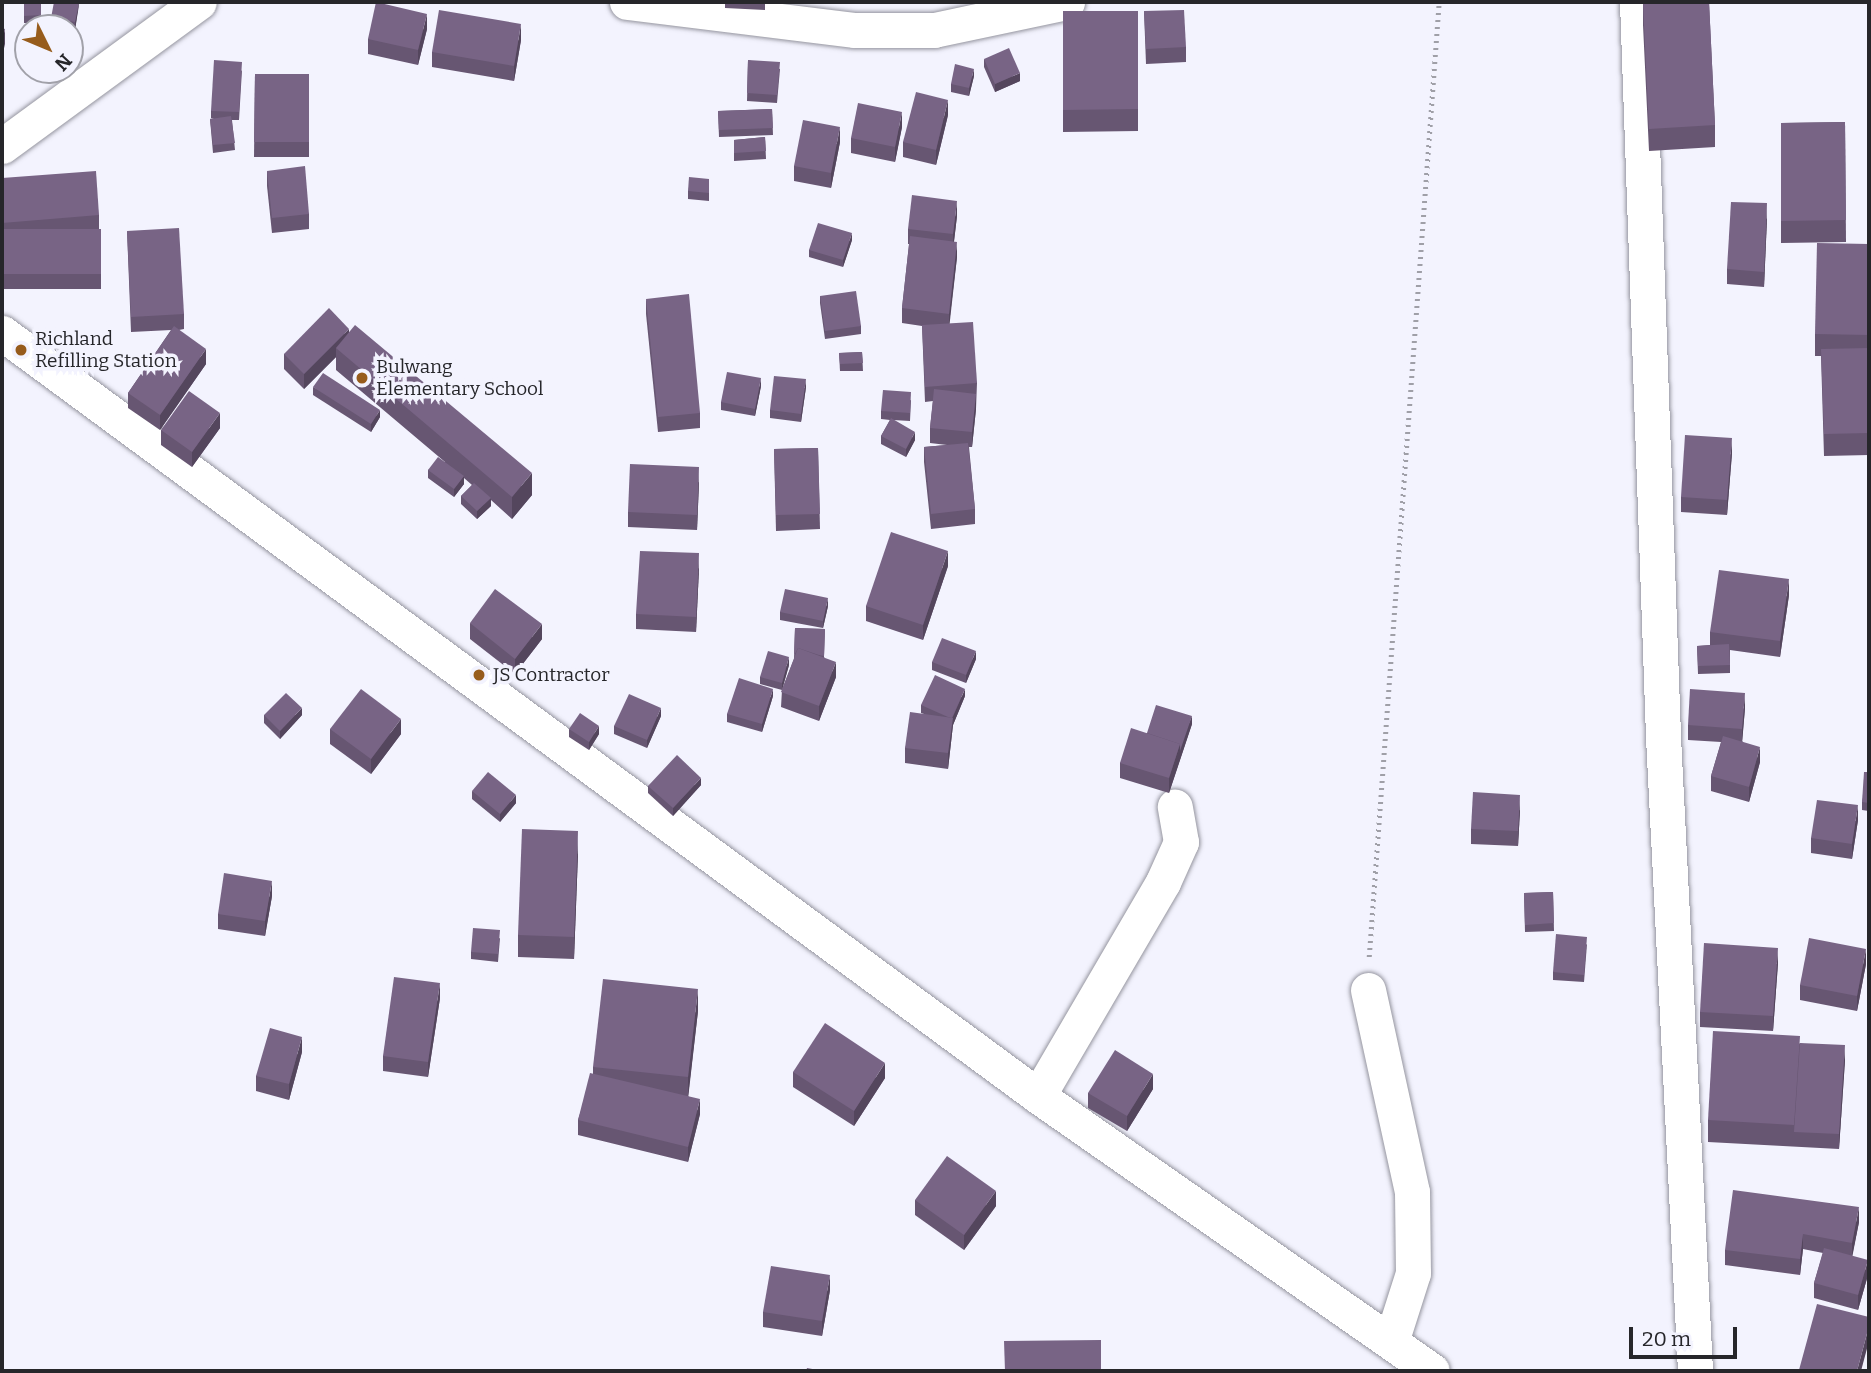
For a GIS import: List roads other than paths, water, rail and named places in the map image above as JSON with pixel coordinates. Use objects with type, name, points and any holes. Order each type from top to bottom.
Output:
[{"type":"street","points":[[2,146],[169,13],[199,2]]},
{"type":"street","points":[[626,2],[855,30],[934,30],[1068,2]]},
{"type":"street","points":[[1637,2],[1665,778],[1695,1371]]},
{"type":"street","points":[[2,333],[1038,1096],[1432,1371]]},
{"type":"street","points":[[1038,1096],[1163,882],[1181,842],[1175,807]]},
{"type":"street","points":[[1368,990],[1412,1192],[1413,1273],[1391,1342]]},
{"type":"place","name":"Richland Refilling Station","points":[[21,350]]},
{"type":"place","name":"Bulwang Elementary School","points":[[362,378]]},
{"type":"place","name":"JS Contractor","points":[[479,675]]}]
